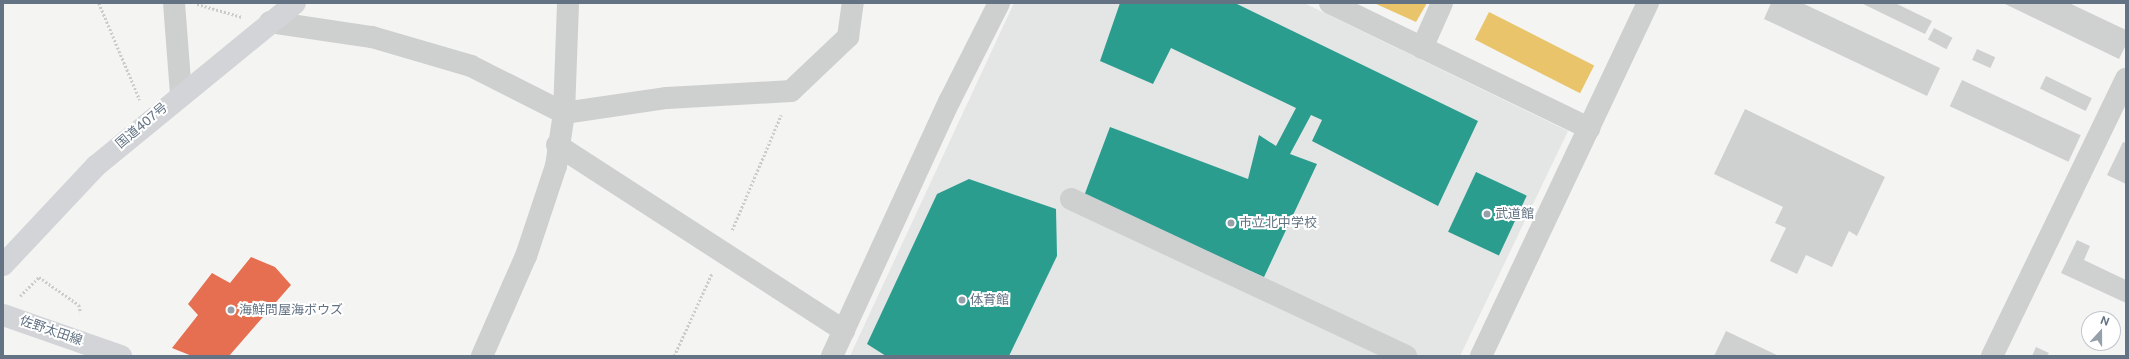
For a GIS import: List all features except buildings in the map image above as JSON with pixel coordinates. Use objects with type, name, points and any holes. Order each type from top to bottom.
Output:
[{"type":"main road","name":"国道407号","points":[[3,265],[63,198],[181,94],[295,3]]},
{"type":"main road","name":"佐野太田線","points":[[3,315],[121,356]]},
{"type":"street","points":[[174,3],[181,94]]},
{"type":"street","points":[[482,356],[526,256],[556,166],[557,145],[564,113],[568,3]]},
{"type":"street","points":[[270,22],[372,37],[471,66],[564,113],[667,98],[791,91],[848,37],[853,3]]},
{"type":"street","points":[[832,356],[948,102],[999,3]]},
{"type":"street","points":[[1330,3],[1589,128]]},
{"type":"street","points":[[1422,48],[1442,3]]},
{"type":"street","points":[[1481,356],[1648,3]]},
{"type":"street","points":[[1992,356],[2126,79]]},
{"type":"street","points":[[557,145],[723,250],[844,331]]},
{"type":"street","points":[[1071,199],[1406,356]]},
{"type":"path","points":[[99,3],[149,121]]},
{"type":"path","points":[[194,3],[226,14],[270,22]]},
{"type":"path","points":[[674,356],[723,250],[791,91]]},
{"type":"path","points":[[39,277],[79,305],[81,313]]},
{"type":"shaded area","points":[[1014,3],[1304,3],[1568,131],[1460,356],[850,356]]},
{"type":"place","name":"武道館","points":[[1487,214]]},
{"type":"place","name":"市立北中学校","points":[[1231,223]]},
{"type":"place","name":"体育館","points":[[962,300]]},
{"type":"place","name":"海鮮問屋海ボウズ","points":[[231,310]]}]
